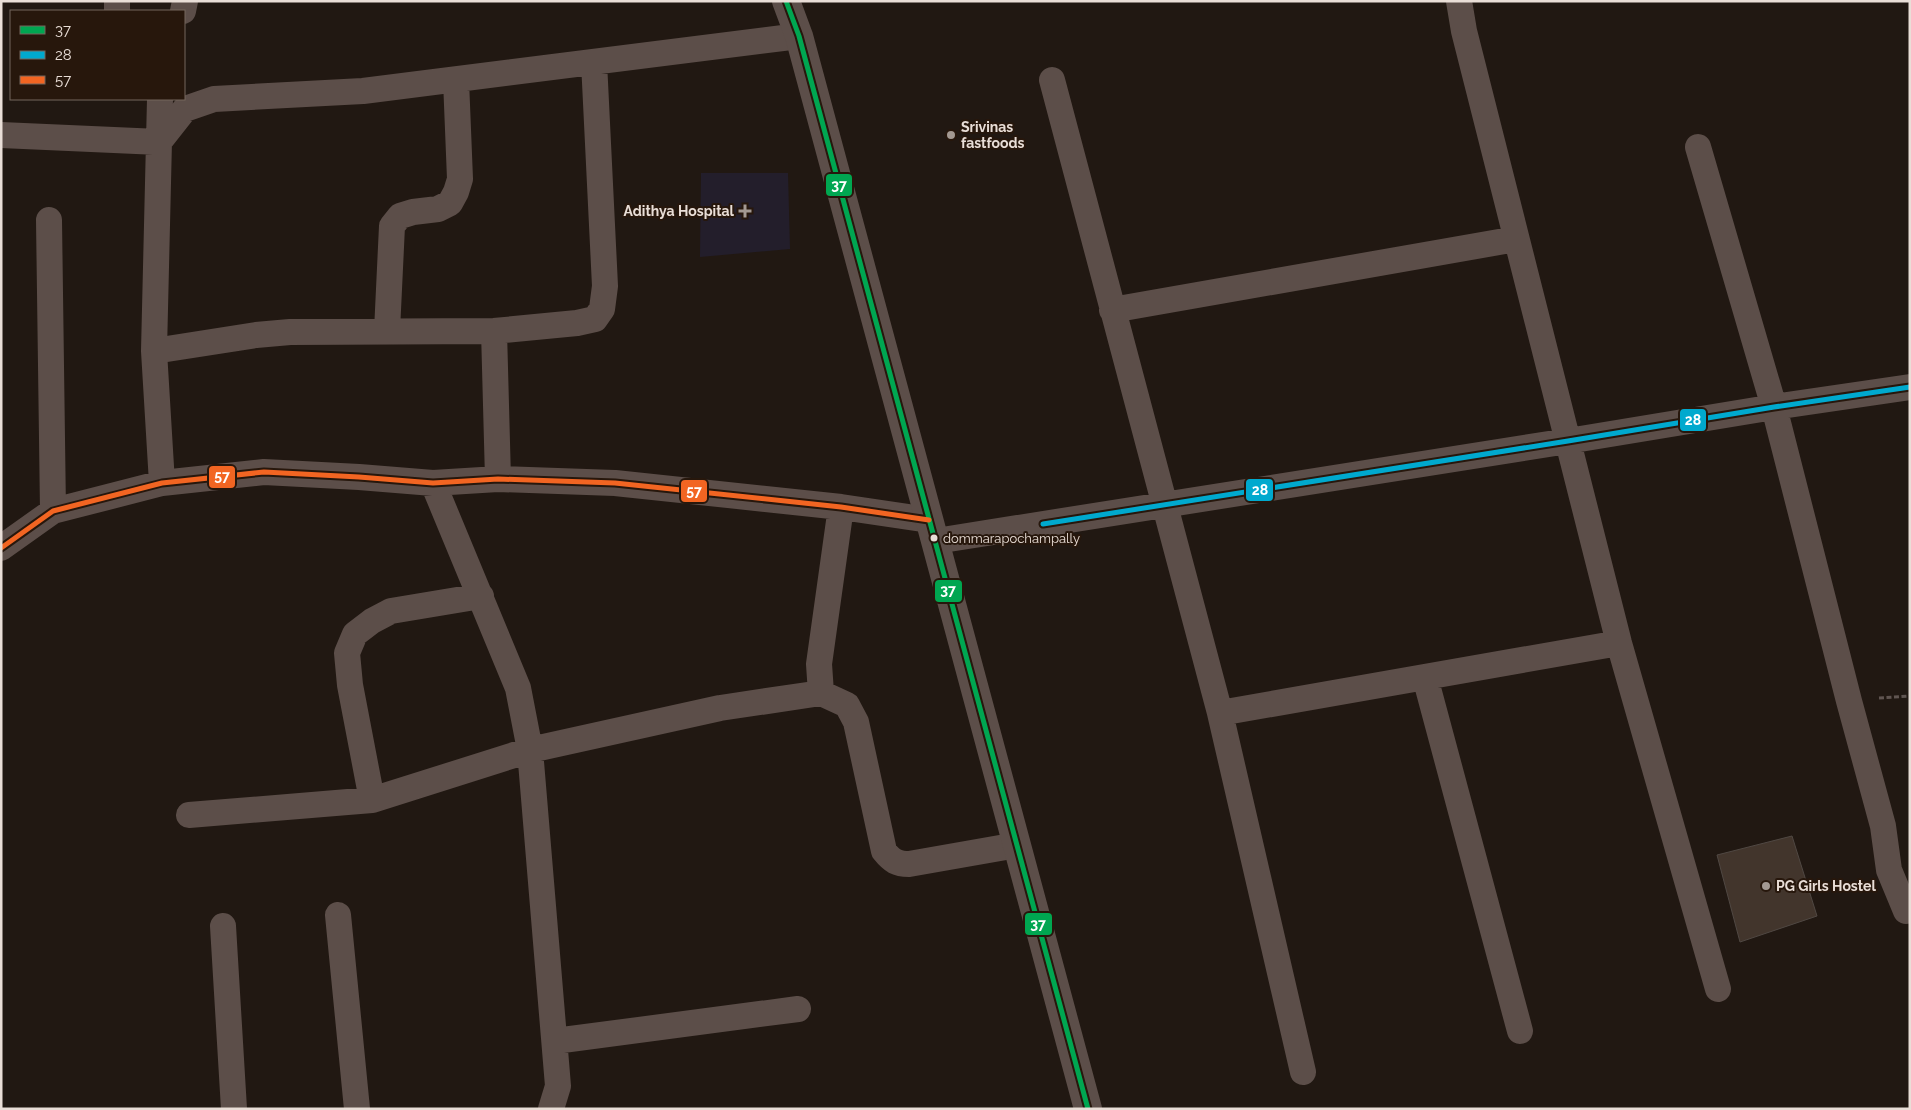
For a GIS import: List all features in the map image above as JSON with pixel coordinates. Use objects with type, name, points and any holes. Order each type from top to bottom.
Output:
[{"type":"street","points":[[786,1],[799,36],[1088,1109]]},
{"type":"street","points":[[1459,1],[1464,31],[1619,643],[1718,989]]},
{"type":"street","points":[[159,142],[185,109],[214,99],[363,91],[799,36]]},
{"type":"street","points":[[154,351],[256,335],[290,332],[494,331],[577,323],[595,319],[602,309],[605,286],[594,62]]},
{"type":"street","points":[[387,331],[392,226],[400,216],[413,212],[438,209],[450,203],[460,179],[456,80]]},
{"type":"street","points":[[1052,80],[1220,713],[1303,1072]]},
{"type":"street","points":[[160,100],[154,351],[162,483]]},
{"type":"street","points":[[1,135],[159,142]]},
{"type":"street","points":[[1698,147],[1774,406],[1846,692],[1883,826],[1889,870],[1906,912]]},
{"type":"street","points":[[49,220],[53,511]]},
{"type":"street","points":[[1112,310],[1516,238]]},
{"type":"street","points":[[494,331],[498,479]]},
{"type":"street","points":[[1,548],[53,511],[162,483],[264,472],[433,483],[498,479],[615,483],[841,507],[932,530],[1166,505],[1568,442],[1774,406],[1910,387]]},
{"type":"street","points":[[433,483],[518,688],[530,750],[558,1086],[551,1109]]},
{"type":"street","points":[[821,694],[819,664],[841,507]]},
{"type":"street","points":[[372,800],[347,653],[355,634],[372,621],[392,611],[481,596]]},
{"type":"street","points":[[1220,713],[1619,643]]},
{"type":"street","points":[[1424,677],[1520,1031]]},
{"type":"street","points":[[189,815],[372,800],[530,750],[720,708],[821,694],[847,705],[856,722],[884,851],[890,859],[898,864],[909,864],[1017,845]]},
{"type":"street","points":[[338,915],[357,1109]]},
{"type":"street","points":[[223,926],[234,1109]]},
{"type":"street","points":[[555,1042],[798,1009]]},
{"type":"shaded area","name":"Adithya Hospital","points":[[701,173],[788,173],[790,249],[700,257]]},
{"type":"building","name":"PG Girls Hostel","points":[[1792,836],[1817,916],[1740,942],[1717,855]]},
{"type":"transit line","name":"37","points":[[786,1],[799,36],[1088,1109]]},
{"type":"transit line","name":"28","points":[[1043,524],[1910,387]]},
{"type":"transit line","name":"57","points":[[1,548],[53,511],[162,483],[264,472],[433,483],[498,479],[615,483],[841,507],[929,520]]},
{"type":"place","name":"Srivinas fastfoods","points":[[951,135]]},
{"type":"place","name":"Adithya Hospital","points":[[745,211]]},
{"type":"place","name":"dommarapochampally","points":[[934,538]]},
{"type":"place","name":"PG Girls Hostel","points":[[1766,886]]}]
